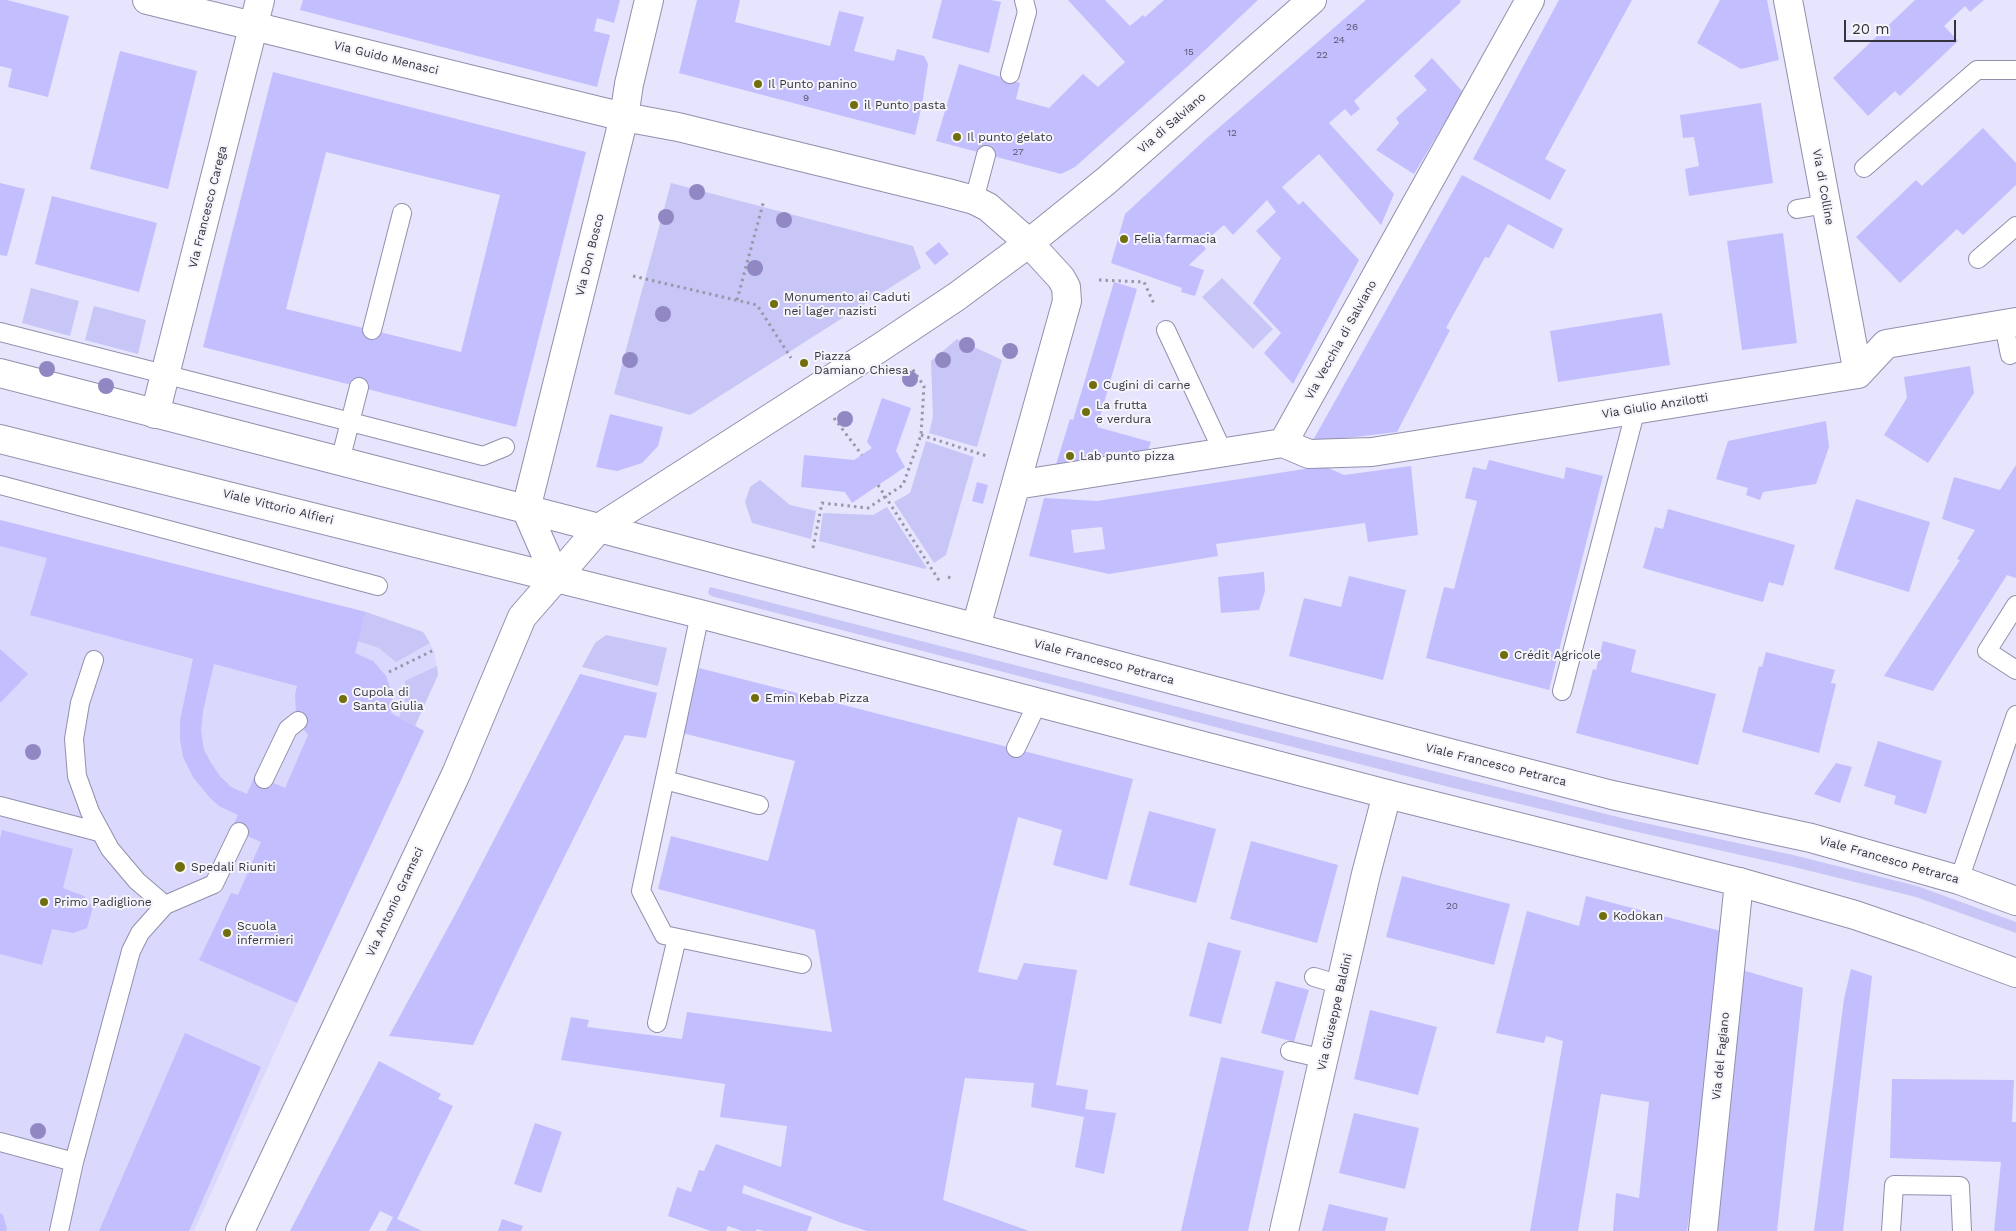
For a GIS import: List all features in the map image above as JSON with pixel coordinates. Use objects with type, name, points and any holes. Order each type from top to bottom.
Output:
[{"type":"street","name":"Via Guido Menasci","points":[[147,0],[624,117]]},
{"type":"street","name":"Via Francesco Carega","points":[[155,414],[260,0]]},
{"type":"street","name":"Via Don Bosco","points":[[526,509],[624,117],[633,66],[649,0]]},
{"type":"street","name":"Via di Salviano","points":[[1029,243],[1106,182],[1312,0]]},
{"type":"street","name":"Via Vecchia di Salviano","points":[[1283,443],[1530,0]]},
{"type":"street","name":"Via di Colline","points":[[1788,0],[1858,374]]},
{"type":"street","points":[[0,373],[976,627],[1067,301],[1066,288],[1061,278],[1029,243],[988,207],[974,200],[678,127],[624,117]]},
{"type":"street","points":[[556,578],[599,528],[881,347],[956,297],[1029,243]]},
{"type":"street","points":[[1858,374],[1886,344],[2010,324]]},
{"type":"street","name":"Via Giulio Anzilotti","points":[[1283,443],[1309,454],[1372,452],[1858,374]]},
{"type":"street","name":"Viale Vittorio Alfieri","points":[[0,439],[556,578]]},
{"type":"street","points":[[1016,485],[1283,443]]},
{"type":"street","points":[[526,509],[556,578]]},
{"type":"street","points":[[556,578],[1387,794],[1738,882],[1855,915],[1919,936],[2016,973]]},
{"type":"street","name":"Via Antonio Gramsci","points":[[240,1231],[456,774],[522,617],[556,578]]},
{"type":"street","name":"Viale Francesco Petrarca","points":[[976,627],[1183,684],[1612,794],[1811,838],[1959,880],[2016,901]]},
{"type":"street","name":"Via Giuseppe Baldini","points":[[1284,1231],[1387,794]]},
{"type":"street","name":"Via del Fagiano","points":[[1703,1231],[1738,882]]},
{"type":"lane","points":[[1010,74],[1027,12],[1024,0]]},
{"type":"lane","points":[[1864,168],[1977,70],[2016,70]]},
{"type":"lane","points":[[974,200],[986,155]]},
{"type":"lane","points":[[1797,209],[1826,204]]},
{"type":"lane","points":[[372,330],[402,213]]},
{"type":"lane","points":[[1978,259],[2016,226]]},
{"type":"lane","points":[[2010,324],[2010,355]]},
{"type":"lane","points":[[1166,330],[1223,452]]},
{"type":"lane","points":[[0,332],[484,456],[505,447]]},
{"type":"lane","points":[[340,461],[358,387]]},
{"type":"lane","points":[[1562,691],[1636,409]]},
{"type":"lane","points":[[0,485],[378,586]]},
{"type":"lane","points":[[2016,605],[1987,651],[2016,670]]},
{"type":"lane","points":[[700,614],[641,891],[664,935],[802,964]]},
{"type":"lane","points":[[94,660],[80,703],[74,739],[78,776],[99,832],[120,862],[137,881],[164,905]]},
{"type":"lane","points":[[1016,748],[1038,702]]},
{"type":"lane","points":[[1959,880],[2016,715]]},
{"type":"lane","points":[[264,779],[288,729],[298,721]]},
{"type":"lane","points":[[665,780],[758,805]]},
{"type":"lane","points":[[0,806],[99,832]]},
{"type":"lane","points":[[58,1231],[74,1162],[131,952],[140,933],[164,905],[214,884],[239,832]]},
{"type":"lane","points":[[658,1023],[677,938]]},
{"type":"lane","points":[[1314,977],[1341,985]]},
{"type":"lane","points":[[1290,1051],[1324,1059]]},
{"type":"lane","points":[[0,1142],[74,1162]]},
{"type":"lane","points":[[1891,1231],[1894,1185],[1960,1186],[1962,1231]]},
{"type":"path","points":[[736,300],[764,200]]},
{"type":"path","points":[[633,276],[757,305],[791,358]]},
{"type":"path","points":[[1061,278],[1144,282],[1166,330]]},
{"type":"path","points":[[813,548],[822,503],[868,508],[903,485],[921,435],[924,386],[910,366]]},
{"type":"path","points":[[834,418],[862,455]]},
{"type":"path","points":[[921,435],[987,456]]},
{"type":"path","points":[[878,485],[940,582]]},
{"type":"path","points":[[389,672],[434,650]]},
{"type":"shaded area","points":[[671,183],[913,246],[921,268],[690,415],[614,394]]},
{"type":"shaded area","points":[[1222,278],[1273,329],[1253,349],[1202,297]]},
{"type":"shaded area","points":[[31,288],[79,301],[70,336],[22,323]]},
{"type":"shaded area","points":[[94,306],[146,320],[138,354],[85,340]]},
{"type":"shaded area","points":[[957,339],[1002,360],[977,447],[929,433],[933,417],[931,361]]},
{"type":"shaded area","points":[[926,441],[974,457],[946,555],[934,563],[894,502],[910,493]]},
{"type":"shaded area","points":[[760,480],[790,505],[816,511],[811,539],[752,523],[745,502],[750,487]]},
{"type":"shaded area","points":[[887,507],[927,568],[819,541],[823,513],[873,515]]},
{"type":"shaded area","name":"Spedali Riuniti","points":[[0,520],[366,612],[423,632],[434,650],[438,675],[415,725],[424,731],[297,1003],[194,1231],[0,1231]]},
{"type":"shaded area","points":[[710,587],[1626,819],[1793,855],[1917,886],[2016,922],[2016,933],[1916,897],[1453,788],[1246,735],[711,596],[708,593]]},
{"type":"shaded area","points":[[366,612],[423,632],[430,643],[396,662],[379,648],[358,641]]},
{"type":"shaded area","points":[[606,635],[667,648],[658,686],[582,667],[595,643]]},
{"type":"shaded area","points":[[437,666],[438,675],[415,726],[399,717],[405,700],[405,681]]},
{"type":"building","points":[[0,0],[7,0],[69,16],[48,97],[8,87],[12,69],[0,66]]},
{"type":"building","points":[[303,0],[620,0],[614,23],[597,18],[594,31],[610,35],[597,87],[300,10]]},
{"type":"building","points":[[697,0],[740,0],[735,22],[830,46],[839,11],[864,17],[854,51],[894,61],[897,49],[924,56],[928,64],[915,135],[679,73]]},
{"type":"building","points":[[942,0],[991,0],[1001,2],[989,53],[932,38]]},
{"type":"building","points":[[1068,0],[1105,0],[1130,26],[1143,15],[1145,17],[1164,0],[1258,0],[1187,67],[1075,167],[1061,174],[936,141],[959,64],[1020,83],[1016,99],[1049,108],[1083,74],[1098,87],[1125,62]]},
{"type":"building","points":[[1366,0],[1460,0],[1461,2],[1354,101],[1360,109],[1351,116],[1345,109],[1329,123],[1394,194],[1381,225],[1319,154],[1282,187],[1299,205],[1303,201],[1359,260],[1293,384],[1264,353],[1281,333],[1253,303],[1281,258],[1256,231],[1276,212],[1267,200],[1233,235],[1224,225],[1202,244],[1206,249],[1189,265],[1204,270],[1195,296],[1181,292],[1182,288],[1111,263],[1125,214],[1207,138]]},
{"type":"building","points":[[1559,0],[1632,0],[1545,159],[1566,170],[1550,200],[1473,159]]},
{"type":"building","points":[[1720,0],[1767,0],[1779,60],[1741,69],[1697,43]]},
{"type":"building","points":[[1915,0],[1984,0],[1970,12],[1965,6],[1944,26],[1958,41],[1900,96],[1895,91],[1868,116],[1833,78]]},
{"type":"building","points":[[120,51],[197,71],[168,189],[90,169]]},
{"type":"building","points":[[1432,58],[1463,92],[1414,174],[1376,150],[1399,123],[1396,118],[1427,90],[1414,76]]},
{"type":"building","points":[[273,72],[586,152],[516,427],[203,347]],"holes":[[[326,152],[500,195],[461,352],[286,309]]]},
{"type":"building","points":[[1761,103],[1773,183],[1689,196],[1685,169],[1699,166],[1694,137],[1683,138],[1680,115]]},
{"type":"building","points":[[1983,128],[2016,163],[2016,185],[1963,235],[1957,229],[1900,283],[1856,237],[1916,180],[1922,186]]},
{"type":"building","points":[[1462,175],[1563,229],[1553,249],[1508,224],[1489,258],[1485,257],[1446,328],[1450,330],[1397,432],[1312,442]]},
{"type":"building","points":[[0,183],[25,189],[7,256],[0,255]]},
{"type":"building","points":[[52,196],[157,223],[139,292],[35,264]]},
{"type":"building","points":[[1783,233],[1797,343],[1742,350],[1727,241]]},
{"type":"building","points":[[939,242],[949,254],[935,265],[925,253]]},
{"type":"building","points":[[1114,282],[1137,289],[1097,427],[1151,442],[1145,458],[1125,453],[1123,459],[1106,454],[1103,465],[1054,471],[1070,419],[1073,420]]},
{"type":"building","points":[[1662,313],[1670,365],[1558,382],[1550,331]]},
{"type":"building","points":[[1970,366],[1974,393],[1928,463],[1884,435],[1907,398],[1904,377]]},
{"type":"building","points":[[882,398],[911,408],[896,451],[905,467],[852,503],[845,492],[801,487],[804,455],[854,460],[872,448],[867,442]]},
{"type":"building","points":[[610,414],[663,427],[658,446],[642,463],[617,471],[596,467]]},
{"type":"building","points":[[1826,421],[1829,447],[1816,484],[1763,492],[1760,500],[1746,495],[1748,488],[1716,479],[1728,441]]},
{"type":"building","points":[[1489,460],[1564,479],[1566,467],[1603,476],[1549,690],[1426,658],[1444,587],[1454,589],[1477,501],[1465,498],[1473,467],[1486,470]]},
{"type":"building","points":[[2016,465],[2016,578],[2007,575],[1933,691],[1884,676],[1960,560],[1957,559],[1975,530],[1942,519],[1954,477],[2000,490]]},
{"type":"building","points":[[1324,466],[1344,475],[1411,466],[1418,535],[1368,542],[1365,523],[1216,544],[1218,556],[1109,574],[1029,556],[1044,498],[1097,501]],"holes":[[[1102,527],[1105,549],[1074,553],[1071,530]]]},
{"type":"building","points":[[977,482],[988,485],[983,504],[972,501]]},
{"type":"building","points":[[1856,499],[1930,522],[1909,592],[1834,569]]},
{"type":"building","points":[[1668,509],[1795,545],[1783,586],[1769,582],[1763,602],[1643,568],[1655,527],[1663,529]]},
{"type":"building","points":[[0,520],[366,612],[355,653],[373,661],[386,676],[392,693],[391,713],[424,731],[297,1003],[199,960],[231,893],[238,895],[261,842],[231,829],[238,815],[219,806],[210,798],[193,777],[183,757],[180,739],[180,720],[193,659],[30,615],[47,558],[0,546]],"holes":[[[214,664],[297,686],[295,695],[298,721],[308,735],[285,788],[255,775],[247,794],[231,787],[220,776],[204,750],[201,731],[203,711]]]},
{"type":"building","points":[[1264,572],[1265,591],[1259,610],[1221,613],[1218,577]]},
{"type":"building","points":[[1349,576],[1406,590],[1383,680],[1289,656],[1304,598],[1341,607]]},
{"type":"building","points":[[1603,641],[1636,650],[1631,672],[1716,694],[1698,765],[1576,733],[1593,669],[1596,670]]},
{"type":"building","points":[[0,649],[28,674],[0,703]]},
{"type":"building","points":[[1766,652],[1835,670],[1831,683],[1836,684],[1819,753],[1742,732],[1759,666],[1762,667]]},
{"type":"building","points":[[699,668],[1133,779],[1107,880],[1053,865],[1062,830],[1018,817],[978,972],[1017,980],[1024,963],[1077,970],[1056,1085],[1088,1090],[1085,1109],[1116,1113],[1104,1174],[1075,1167],[1084,1117],[1031,1107],[1034,1083],[965,1078],[943,1200],[1029,1231],[867,1231],[744,1185],[742,1193],[812,1217],[807,1231],[764,1231],[757,1229],[756,1231],[742,1231],[728,1226],[726,1231],[711,1231],[668,1216],[677,1187],[691,1192],[699,1170],[704,1171],[716,1144],[781,1167],[787,1126],[720,1117],[725,1084],[561,1060],[571,1017],[589,1020],[587,1027],[682,1039],[687,1012],[832,1032],[815,930],[658,889],[671,836],[768,861],[795,761],[682,733]]},
{"type":"building","points":[[580,674],[657,693],[646,738],[625,735],[473,1045],[389,1036],[457,911]]},
{"type":"building","points":[[1878,741],[1942,761],[1926,814],[1894,804],[1896,796],[1864,786]]},
{"type":"building","points":[[1836,763],[1852,767],[1840,803],[1814,794]]},
{"type":"building","points":[[1149,811],[1216,829],[1196,903],[1129,885]]},
{"type":"building","name":"Primo Padiglione","points":[[2,830],[73,849],[63,888],[84,896],[93,907],[87,928],[73,933],[52,929],[42,965],[0,954],[0,839]]},
{"type":"building","points":[[1251,841],[1338,865],[1317,943],[1230,919]]},
{"type":"building","points":[[1402,876],[1510,904],[1494,965],[1386,937]]},
{"type":"building","points":[[1586,896],[1721,931],[1705,1107],[1687,1231],[1613,1231],[1616,1193],[1639,1198],[1649,1102],[1601,1094],[1578,1231],[1530,1231],[1563,1041],[1546,1036],[1544,1043],[1496,1033],[1527,911],[1579,926]]},
{"type":"building","points":[[1208,942],[1241,951],[1221,1024],[1189,1016]]},
{"type":"building","points":[[1851,969],[1872,976],[1843,1231],[1814,1231],[1844,999]]},
{"type":"building","points":[[1742,970],[1803,988],[1777,1231],[1713,1231]]},
{"type":"building","points":[[1276,981],[1309,990],[1294,1042],[1261,1033]]},
{"type":"building","points":[[1370,1010],[1437,1027],[1418,1095],[1354,1079]]},
{"type":"building","points":[[185,1033],[261,1067],[189,1231],[99,1231]]},
{"type":"building","points":[[1221,1057],[1284,1071],[1248,1231],[1181,1231]]},
{"type":"building","points":[[379,1061],[441,1094],[438,1099],[453,1106],[397,1219],[422,1231],[386,1231],[393,1217],[380,1211],[369,1231],[290,1231]]},
{"type":"building","points":[[1892,1079],[2014,1080],[2012,1122],[2016,1122],[2016,1231],[1994,1231],[2001,1162],[1890,1158]]},
{"type":"building","points":[[1354,1113],[1419,1128],[1405,1189],[1339,1173]]},
{"type":"building","points":[[535,1123],[562,1132],[541,1193],[514,1184]]},
{"type":"building","points":[[1329,1204],[1388,1218],[1385,1231],[1322,1231]]},
{"type":"building","points":[[0,1213],[3,1215],[6,1231],[0,1231]]},
{"type":"building","points":[[502,1219],[523,1226],[521,1231],[498,1231]]},
{"type":"place","name":"Il Punto panino","points":[[758,84]]},
{"type":"place","name":"il Punto pasta","points":[[854,105]]},
{"type":"place","name":"Il punto gelato","points":[[957,137]]},
{"type":"place","name":"Felia farmacia","points":[[1124,239]]},
{"type":"place","name":"Monumento ai Caduti nei lager nazisti","points":[[774,304]]},
{"type":"place","name":"Piazza Damiano Chiesa","points":[[804,363]]},
{"type":"place","name":"Cugini di carne","points":[[1093,385]]},
{"type":"place","name":"La frutta e verdura","points":[[1086,412]]},
{"type":"place","name":"Lab punto pizza","points":[[1070,456]]},
{"type":"place","name":"Crédit Agricole","points":[[1504,655]]},
{"type":"place","name":"Emin Kebab Pizza","points":[[755,698]]},
{"type":"place","name":"Cupola di Santa Giulia","points":[[343,699]]},
{"type":"place","name":"Spedali Riuniti","points":[[180,867]]},
{"type":"place","name":"Primo Padiglione","points":[[44,902]]},
{"type":"place","name":"Kodokan","points":[[1603,916]]},
{"type":"place","name":"Scuola infermieri","points":[[227,933]]}]
